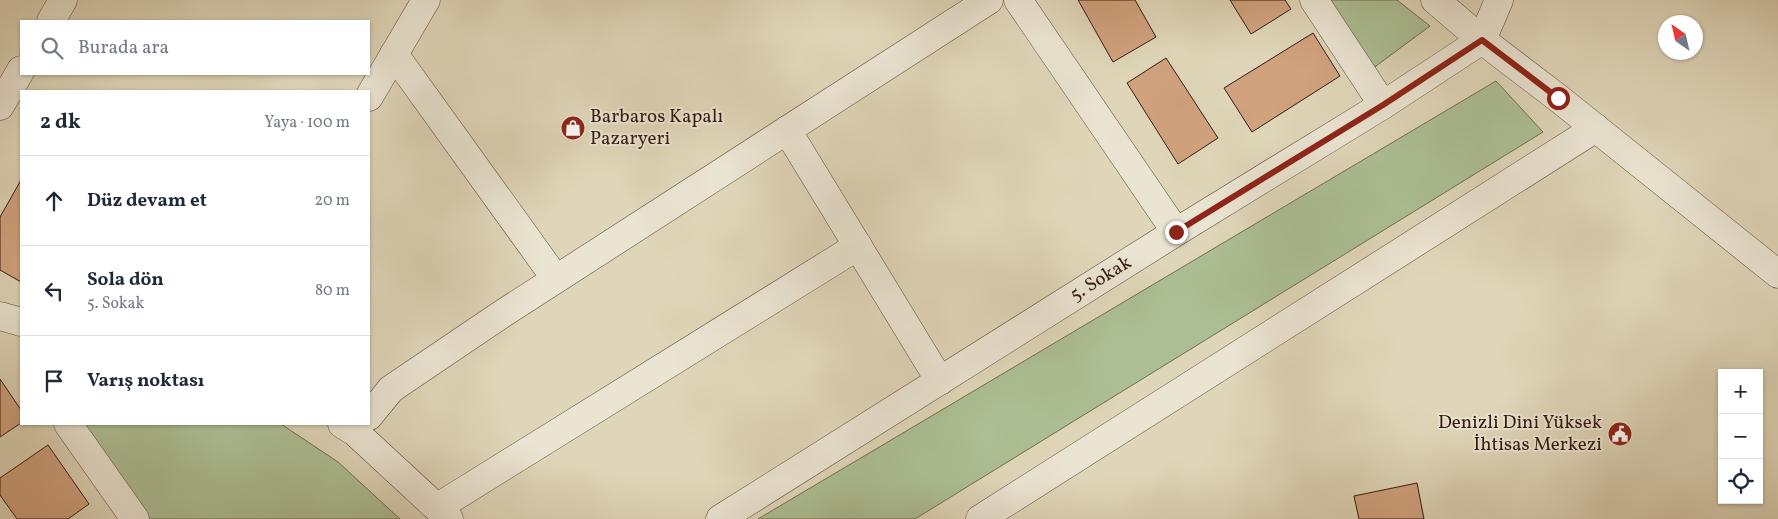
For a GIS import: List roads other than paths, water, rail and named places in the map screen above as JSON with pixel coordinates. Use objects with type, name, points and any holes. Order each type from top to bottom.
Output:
[{"type":"street","points":[[52,20],[64,0]]},
{"type":"street","points":[[370,95],[426,0]]},
{"type":"street","points":[[370,411],[391,390],[556,280],[989,0]]},
{"type":"street","points":[[1018,0],[1176,232]]},
{"type":"street","points":[[1314,0],[1383,105]]},
{"type":"street","points":[[1435,0],[1482,40],[1596,128],[1778,274]]},
{"type":"street","points":[[1482,40],[1499,0]]},
{"type":"street","name":"5. Sokak","points":[[720,519],[1176,232],[1383,105],[1482,40]]},
{"type":"street","points":[[394,54],[556,280]]},
{"type":"street","points":[[980,519],[1596,128]]},
{"type":"street","points":[[787,130],[940,380]]},
{"type":"street","points":[[358,425],[379,456],[443,513],[858,246]]},
{"type":"street","points":[[0,316],[20,322]]},
{"type":"street","points":[[69,425],[135,519]]},
{"type":"place","name":"Barbaros Kapalı Pazaryeri","points":[[573,128]]},
{"type":"place","name":"Denizli Dini Yüksek İhtisas Merkezi","points":[[1620,434]]}]
